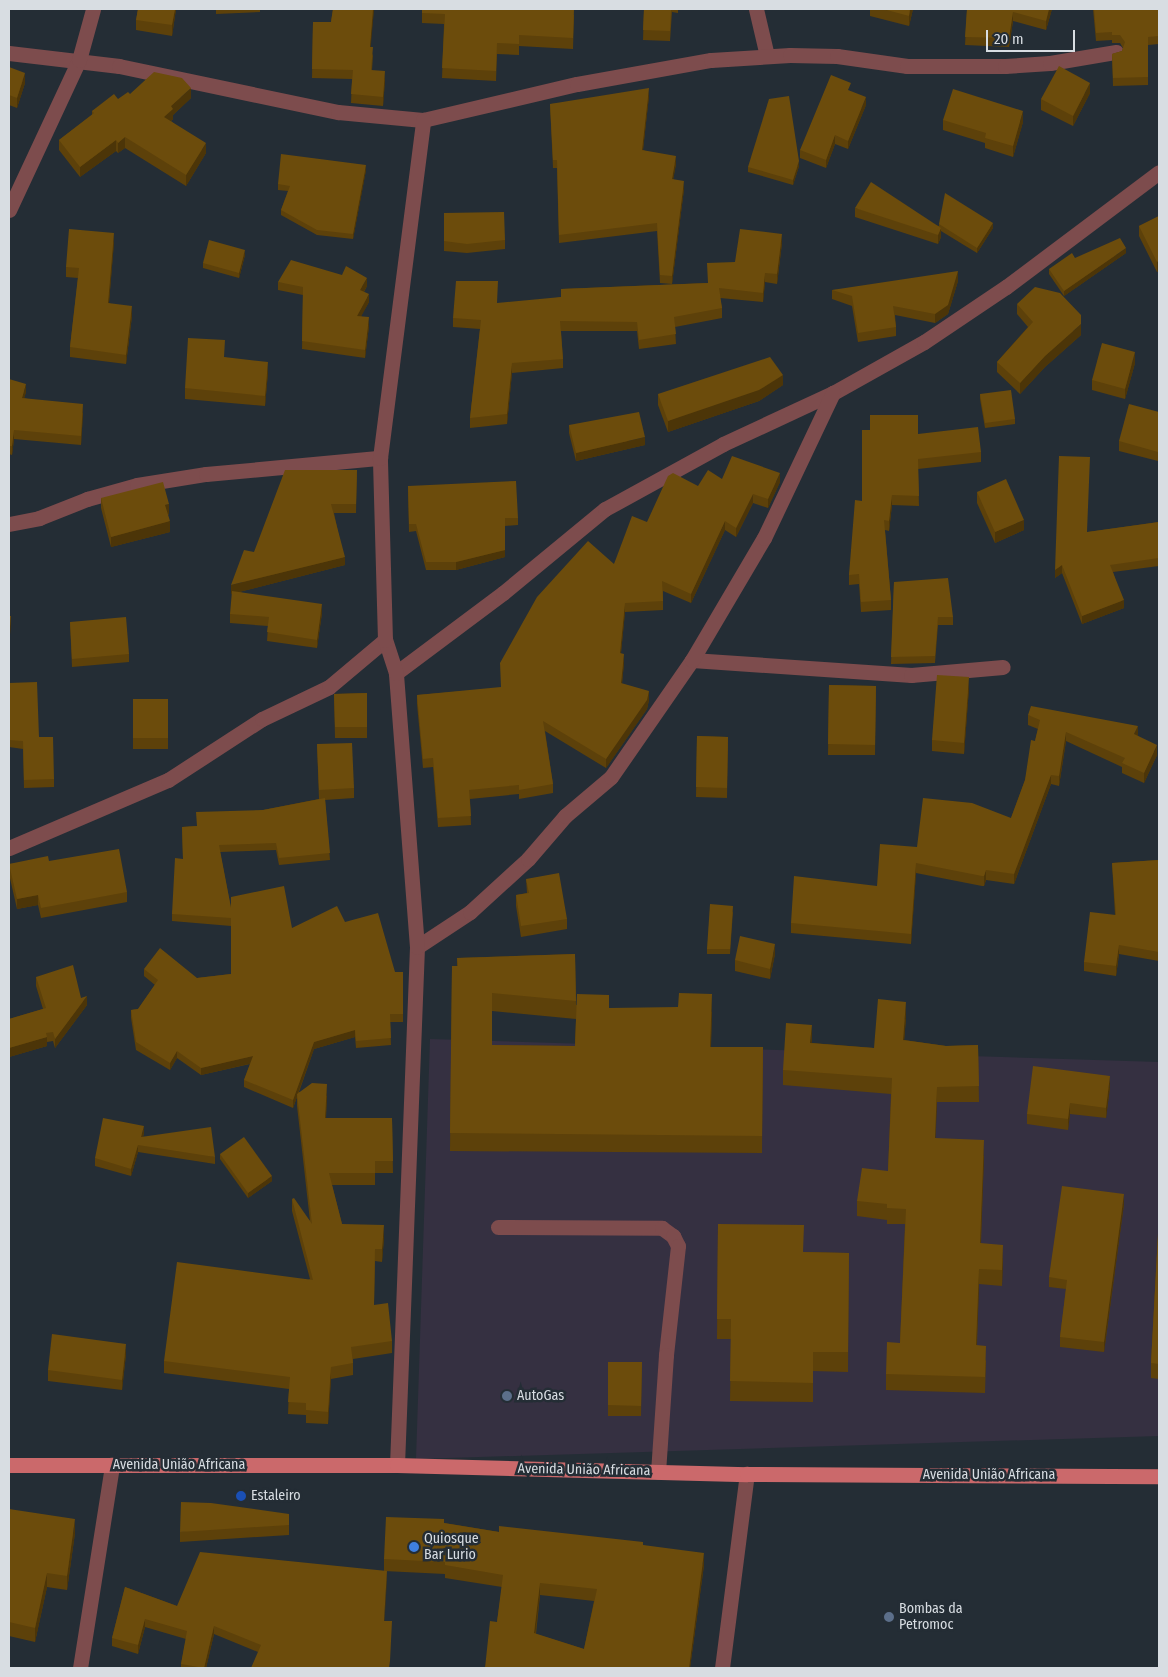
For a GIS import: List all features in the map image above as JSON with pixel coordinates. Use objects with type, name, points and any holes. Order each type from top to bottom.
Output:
[{"type":"main road","name":"Avenida União Africana","points":[[9,1465],[397,1465],[747,1474],[1159,1476]]},
{"type":"street","points":[[9,210],[79,60],[93,9]]},
{"type":"street","points":[[756,9],[767,56]]},
{"type":"street","points":[[9,53],[79,60],[227,87],[338,112],[423,120],[577,84],[711,60],[767,56],[837,56],[907,66],[1005,66],[1050,62],[1116,52]]},
{"type":"street","points":[[397,1465],[417,947],[396,673],[385,640],[380,458],[423,120]]},
{"type":"street","points":[[396,673],[503,593],[606,509],[722,444],[833,393],[924,342],[1006,287],[1159,172]]},
{"type":"street","points":[[417,947],[470,912],[528,859],[564,816],[611,777],[692,660],[764,538],[833,393]]},
{"type":"street","points":[[9,524],[39,518],[87,498],[137,485],[206,474],[380,458]]},
{"type":"street","points":[[9,848],[168,780],[262,719],[329,687],[385,640]]},
{"type":"street","points":[[692,660],[911,675],[1003,667]]},
{"type":"street","points":[[498,1227],[662,1228],[673,1236],[678,1246],[666,1355],[658,1472]]},
{"type":"street","points":[[80,1668],[112,1465]]},
{"type":"street","points":[[722,1668],[747,1474]]},
{"type":"shaded area","points":[[430,1039],[1159,1062],[1159,1436],[416,1459]]},
{"type":"building","points":[[138,9],[175,9],[172,25],[136,20]]},
{"type":"building","points":[[333,9],[373,9],[370,47],[373,47],[371,70],[385,71],[383,97],[351,94],[353,70],[312,69],[313,22],[331,22]]},
{"type":"building","points":[[422,9],[574,9],[573,38],[519,35],[519,44],[497,43],[496,71],[442,68],[445,14],[422,13]]},
{"type":"building","points":[[644,9],[671,9],[670,31],[643,30]]},
{"type":"building","points":[[883,9],[910,9],[909,16]]},
{"type":"building","points":[[967,9],[1049,9],[1046,21],[1013,12],[1009,38],[965,37]]},
{"type":"building","points":[[1094,9],[1159,9],[1159,36],[1148,37],[1148,77],[1113,78],[1112,54],[1122,51],[1125,42],[1120,35],[1112,35],[1112,32],[1096,33]]},
{"type":"building","points":[[1059,66],[1090,83],[1073,116],[1041,99]]},
{"type":"building","points":[[9,67],[25,73],[17,98],[9,95]]},
{"type":"building","points":[[154,72],[182,78],[191,88],[171,106],[173,109],[164,117],[206,143],[186,175],[125,137],[118,143],[116,140],[80,167],[59,140],[94,113],[92,111],[114,94],[118,99],[128,92],[130,94]]},
{"type":"building","points":[[831,75],[851,83],[848,90],[866,97],[848,141],[835,135],[826,160],[800,150]]},
{"type":"building","points":[[649,88],[642,150],[676,156],[672,179],[684,181],[672,276],[660,275],[657,223],[559,235],[557,160],[553,160],[550,104]]},
{"type":"building","points":[[953,89],[1023,111],[1013,146],[985,138],[986,133],[943,120]]},
{"type":"building","points":[[789,96],[799,161],[793,180],[748,167],[769,99]]},
{"type":"building","points":[[281,154],[366,165],[353,234],[317,230],[281,210],[290,186],[278,184]]},
{"type":"building","points":[[871,182],[941,228],[938,235],[855,208]]},
{"type":"building","points":[[945,193],[993,223],[977,248],[939,224]]},
{"type":"building","points":[[504,212],[505,240],[467,244],[444,241],[444,213]]},
{"type":"building","points":[[1159,216],[1159,260],[1157,262],[1139,226]]},
{"type":"building","points":[[69,229],[114,233],[108,303],[132,306],[126,355],[70,347],[79,268],[66,267]]},
{"type":"building","points":[[740,229],[782,234],[777,274],[765,273],[763,293],[719,288],[722,308],[674,317],[676,334],[639,340],[637,322],[560,321],[563,359],[512,363],[507,414],[470,418],[481,320],[453,318],[456,281],[498,281],[497,303],[561,297],[561,289],[708,283],[707,263],[735,262]]},
{"type":"building","points":[[1120,238],[1126,248],[1064,291],[1049,269],[1072,253],[1075,258]]},
{"type":"building","points":[[209,240],[245,250],[239,273],[203,263]]},
{"type":"building","points":[[291,260],[342,275],[346,266],[367,278],[360,290],[369,294],[357,316],[369,317],[365,350],[302,341],[303,287],[278,282]]},
{"type":"building","points":[[958,271],[948,305],[935,314],[893,306],[896,327],[858,333],[852,296],[832,290]]},
{"type":"building","points":[[1035,287],[1060,293],[1081,315],[1081,324],[1045,356],[1020,383],[997,362],[1033,322],[1017,304]]},
{"type":"building","points":[[188,338],[225,340],[224,357],[268,362],[265,396],[185,388]]},
{"type":"building","points":[[1102,343],[1135,352],[1125,389],[1092,380]]},
{"type":"building","points":[[770,357],[783,375],[759,390],[668,421],[658,394]]},
{"type":"building","points":[[9,379],[26,384],[22,398],[83,404],[81,436],[14,430],[12,446],[9,446]]},
{"type":"building","points":[[1011,390],[1015,419],[985,423],[980,394]]},
{"type":"building","points":[[1129,404],[1159,412],[1158,452],[1119,441]]},
{"type":"building","points":[[639,412],[645,437],[576,453],[569,425]]},
{"type":"building","points":[[870,415],[918,415],[918,434],[978,427],[981,452],[918,459],[919,496],[892,495],[889,521],[884,520],[891,600],[861,602],[859,574],[849,575],[855,500],[862,501],[862,430],[870,430]]},
{"type":"building","points":[[732,456],[780,473],[768,499],[753,494],[736,528],[725,521],[691,594],[662,581],[663,601],[625,603],[620,653],[624,654],[621,683],[649,691],[647,700],[606,759],[543,721],[553,784],[519,790],[519,785],[469,790],[471,816],[438,818],[433,758],[423,759],[417,695],[501,687],[500,663],[537,597],[588,541],[614,564],[632,516],[647,522],[668,476],[673,473],[698,486],[708,470],[722,479]]},
{"type":"building","points":[[1059,456],[1090,457],[1087,532],[1159,522],[1159,558],[1110,565],[1124,600],[1082,616],[1062,565],[1055,570]]},
{"type":"building","points":[[285,470],[357,470],[356,504],[331,504],[345,557],[231,585],[244,550],[254,552]]},
{"type":"building","points":[[1006,479],[1024,520],[995,532],[977,492]]},
{"type":"building","points":[[516,481],[518,518],[505,518],[505,550],[456,562],[426,562],[416,524],[409,524],[408,486]]},
{"type":"building","points":[[163,482],[169,504],[165,505],[170,521],[111,537],[101,498]]},
{"type":"building","points":[[948,578],[953,617],[938,617],[935,656],[891,657],[894,582]]},
{"type":"building","points":[[232,591],[322,604],[317,640],[267,632],[269,617],[230,614]]},
{"type":"building","points":[[9,616],[11,616],[9,638]]},
{"type":"building","points":[[126,617],[129,654],[72,659],[70,622]]},
{"type":"building","points":[[937,675],[969,677],[964,743],[932,740]]},
{"type":"building","points":[[37,682],[39,737],[53,737],[54,779],[24,780],[23,741],[9,740],[9,683]]},
{"type":"building","points":[[829,685],[876,686],[875,745],[828,744]]},
{"type":"building","points":[[367,693],[367,727],[335,727],[334,694]]},
{"type":"building","points":[[133,699],[168,699],[168,738],[133,738]]},
{"type":"building","points":[[1031,706],[1138,726],[1134,734],[1157,745],[1144,773],[1122,763],[1125,758],[1066,732],[1059,776],[1051,775],[1014,874],[986,870],[984,876],[982,876],[916,863],[911,934],[791,923],[794,876],[877,886],[880,844],[917,847],[923,798],[972,803],[1011,818],[1025,780],[1031,740],[1035,741],[1040,720],[1028,715]]},
{"type":"building","points":[[697,736],[728,737],[727,788],[696,787]]},
{"type":"building","points":[[352,743],[354,788],[319,790],[317,744]]},
{"type":"building","points":[[325,798],[330,853],[279,858],[276,843],[219,845],[231,908],[231,897],[284,886],[292,928],[337,906],[345,922],[378,913],[395,972],[403,972],[403,1014],[390,1014],[391,1038],[356,1041],[355,1030],[314,1042],[293,1100],[244,1080],[253,1056],[201,1068],[177,1051],[170,1063],[136,1042],[131,1010],[138,1009],[158,980],[144,969],[160,948],[197,978],[231,974],[231,918],[172,914],[175,858],[183,859],[182,827],[197,826],[196,812],[263,810]]},
{"type":"building","points":[[119,849],[127,892],[41,908],[38,895],[17,899],[9,864],[48,856],[49,861]]},
{"type":"building","points":[[1159,860],[1159,952],[1119,945],[1116,966],[1084,962],[1090,912],[1116,915],[1112,863]]},
{"type":"building","points":[[559,873],[567,919],[521,926],[516,895],[529,893],[526,879]]},
{"type":"building","points":[[710,904],[733,906],[730,949],[707,949]]},
{"type":"building","points":[[740,936],[775,944],[770,969],[735,960]]},
{"type":"building","points":[[575,954],[576,1001],[492,993],[492,1045],[575,1046],[577,994],[609,995],[609,1008],[678,1007],[679,993],[712,994],[710,1047],[763,1047],[762,1136],[450,1133],[452,966],[458,966],[457,958]]},
{"type":"building","points":[[73,965],[81,998],[87,996],[55,1039],[53,1032],[46,1033],[47,1037],[9,1048],[9,1019],[46,1008],[36,977]]},
{"type":"building","points":[[878,999],[906,1002],[903,1040],[946,1046],[978,1045],[979,1086],[937,1087],[935,1138],[984,1140],[980,1243],[1003,1245],[1002,1270],[979,1269],[976,1345],[986,1346],[985,1377],[886,1374],[887,1342],[900,1343],[906,1209],[887,1208],[887,1204],[857,1201],[862,1168],[888,1171],[892,1078],[783,1070],[786,1023],[812,1025],[810,1043],[874,1048]]},
{"type":"building","points":[[1033,1066],[1110,1076],[1106,1108],[1070,1103],[1068,1119],[1027,1114]]},
{"type":"building","points":[[312,1083],[327,1084],[325,1118],[392,1118],[393,1161],[375,1161],[375,1173],[329,1173],[342,1224],[384,1225],[382,1249],[375,1249],[374,1305],[388,1303],[392,1341],[351,1347],[353,1363],[331,1367],[328,1412],[306,1410],[306,1403],[288,1402],[290,1377],[164,1361],[177,1262],[313,1280],[292,1199],[294,1198],[312,1224],[297,1094]]},
{"type":"building","points":[[103,1118],[144,1126],[141,1137],[211,1127],[215,1157],[138,1145],[131,1169],[95,1158]]},
{"type":"building","points":[[244,1137],[272,1176],[248,1193],[220,1154]]},
{"type":"building","points":[[1062,1186],[1124,1194],[1104,1342],[1060,1337],[1067,1280],[1049,1277]]},
{"type":"building","points":[[1159,1216],[1159,1364],[1151,1363]]},
{"type":"building","points":[[718,1224],[804,1225],[803,1252],[849,1253],[848,1352],[813,1352],[813,1383],[730,1381],[731,1319],[717,1319]]},
{"type":"building","points":[[52,1334],[126,1344],[122,1380],[48,1370]]},
{"type":"building","points":[[608,1362],[642,1362],[641,1406],[608,1405]]},
{"type":"building","points":[[181,1502],[211,1503],[289,1514],[289,1525],[180,1532]]},
{"type":"building","points":[[9,1509],[75,1519],[67,1576],[47,1573],[35,1628],[9,1622]]},
{"type":"building","points":[[386,1517],[444,1519],[444,1523],[499,1532],[499,1526],[643,1542],[643,1545],[704,1553],[689,1668],[485,1668],[490,1621],[497,1622],[503,1575],[445,1565],[445,1562],[384,1559]],"holes":[[[540,1583],[597,1589],[584,1649],[534,1633]]]},
{"type":"building","points":[[200,1552],[387,1571],[384,1621],[392,1621],[389,1668],[251,1668],[261,1645],[214,1626],[204,1668],[181,1664],[187,1631],[145,1619],[138,1645],[112,1638],[125,1587],[177,1606]]},
{"type":"place","name":"AutoGas","points":[[507,1396]]},
{"type":"place","name":"Estaleiro","points":[[241,1496]]},
{"type":"place","name":"Quiosque Bar Lurio","points":[[414,1547]]},
{"type":"place","name":"Bombas da Petromoc","points":[[889,1617]]}]
